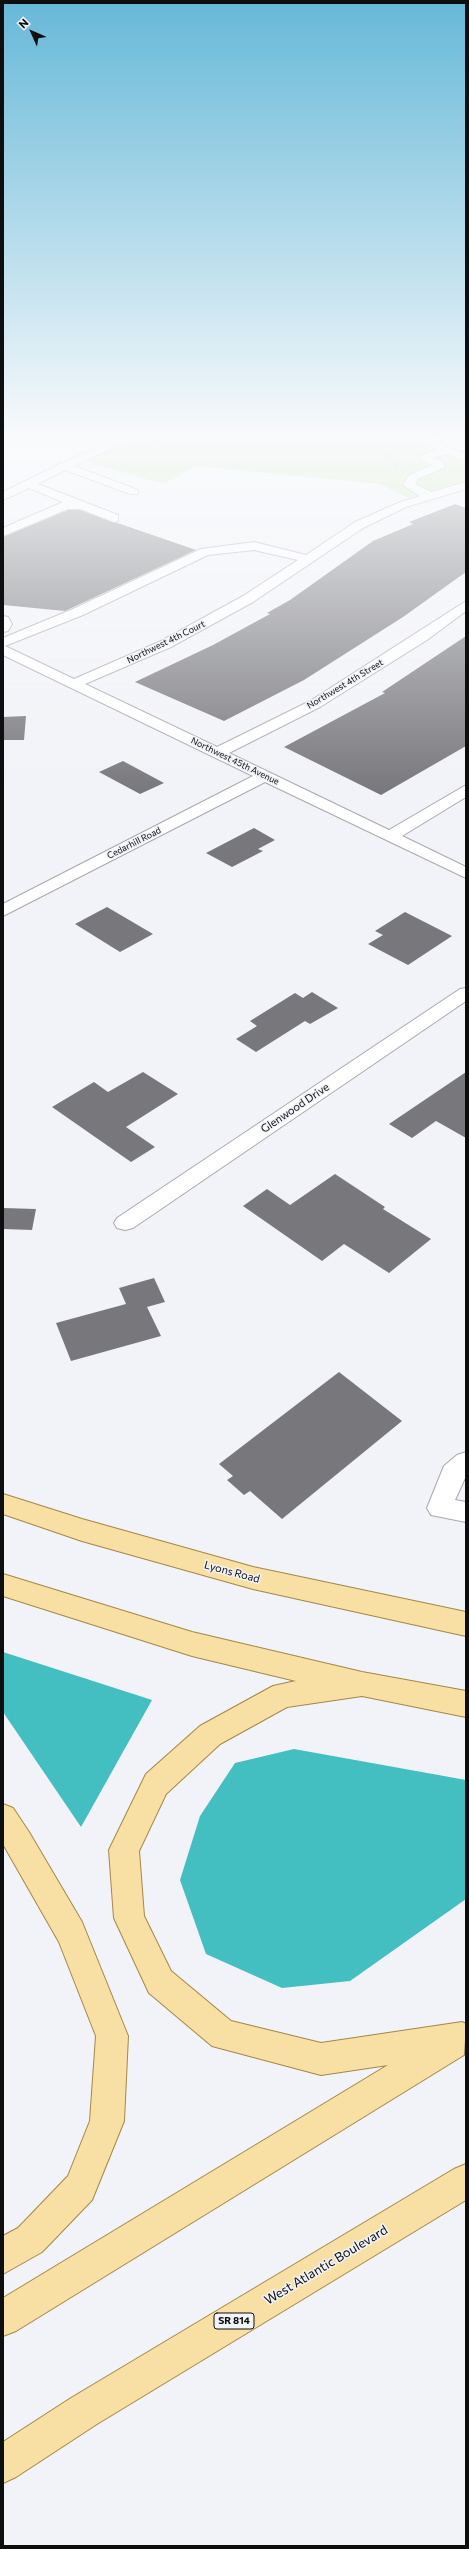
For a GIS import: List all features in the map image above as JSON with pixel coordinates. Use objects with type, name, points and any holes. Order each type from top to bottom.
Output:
[{"type":"main road","name":"Lyons Road","points":[[3,1504],[82,1530],[253,1578],[466,1624]]},
{"type":"main road","points":[[3,1585],[192,1644],[362,1684],[466,1704]]},
{"type":"main road","points":[[362,1684],[283,1696],[210,1735],[156,1784],[124,1850],[129,1918],[160,1982],[223,2035],[321,2059],[464,2037]]},
{"type":"main road","points":[[3,1818],[19,1842],[70,1933],[112,2036],[106,2121],[80,2188],[30,2240],[3,2256]]},
{"type":"main road","points":[[3,2318],[464,2037]]},
{"type":"main road","name":"West Atlantic Boulevard","points":[[3,2464],[84,2411],[466,2181]]},
{"type":"street","points":[[3,643],[78,612],[199,555]]},
{"type":"street","points":[[291,555],[308,559]]},
{"type":"street","name":"Northwest 4th Court","points":[[74,684],[166,644],[248,599],[314,555]]},
{"type":"street","name":"Northwest 4th Street","points":[[218,753],[315,704],[422,636],[466,605]]},
{"type":"street","points":[[3,620],[5,624],[3,628]]},
{"type":"street","name":"Northwest 45th Avenue","points":[[3,650],[466,873]]},
{"type":"street","points":[[3,665],[19,658]]},
{"type":"street","name":"Cedarhill Road","points":[[3,911],[265,776]]},
{"type":"street","points":[[390,836],[466,790]]},
{"type":"street","name":"Glenwood Drive","points":[[125,1223],[466,994]]},
{"type":"street","points":[[466,1462],[453,1473],[440,1508],[466,1512]]},
{"type":"water","points":[[3,1652],[152,1700],[81,1827],[3,1712]]},
{"type":"water","points":[[294,1749],[466,1780],[466,1899],[350,1981],[282,1988],[206,1954],[180,1880],[200,1816],[235,1763]]},
{"type":"building","points":[[3,555],[185,555],[65,611],[3,605]]},
{"type":"building","points":[[353,555],[466,555],[466,572],[403,617],[304,680],[224,721],[135,682],[213,645],[270,614],[267,613],[290,600]]},
{"type":"building","points":[[466,636],[466,746],[381,795],[284,747],[385,693],[382,692]]},
{"type":"building","points":[[26,716],[24,740],[3,740],[3,717]]},
{"type":"building","points":[[123,761],[164,783],[140,794],[99,772]]},
{"type":"building","points":[[254,828],[275,840],[258,849],[263,851],[232,867],[206,853]]},
{"type":"building","points":[[107,907],[153,934],[120,952],[75,924]]},
{"type":"building","points":[[405,912],[452,936],[408,965],[368,944],[383,935],[375,931]]},
{"type":"building","points":[[312,992],[338,1008],[310,1024],[305,1021],[256,1052],[236,1039],[257,1026],[250,1021],[295,993],[303,998]]},
{"type":"building","points":[[143,1072],[178,1094],[126,1127],[155,1147],[131,1162],[52,1107],[94,1082],[108,1092]]},
{"type":"building","points":[[466,1072],[466,1138],[436,1121],[412,1138],[389,1124]]},
{"type":"building","points":[[335,1174],[385,1207],[383,1209],[431,1239],[389,1273],[344,1244],[322,1261],[243,1206],[267,1189],[290,1205]]},
{"type":"building","points":[[3,1208],[36,1209],[32,1230],[3,1229]]},
{"type":"building","points":[[154,1278],[165,1302],[147,1307],[161,1336],[71,1361],[56,1323],[126,1304],[119,1288]]},
{"type":"building","points":[[339,1372],[402,1421],[282,1519],[250,1491],[244,1495],[227,1480],[233,1476],[219,1464]]}]
